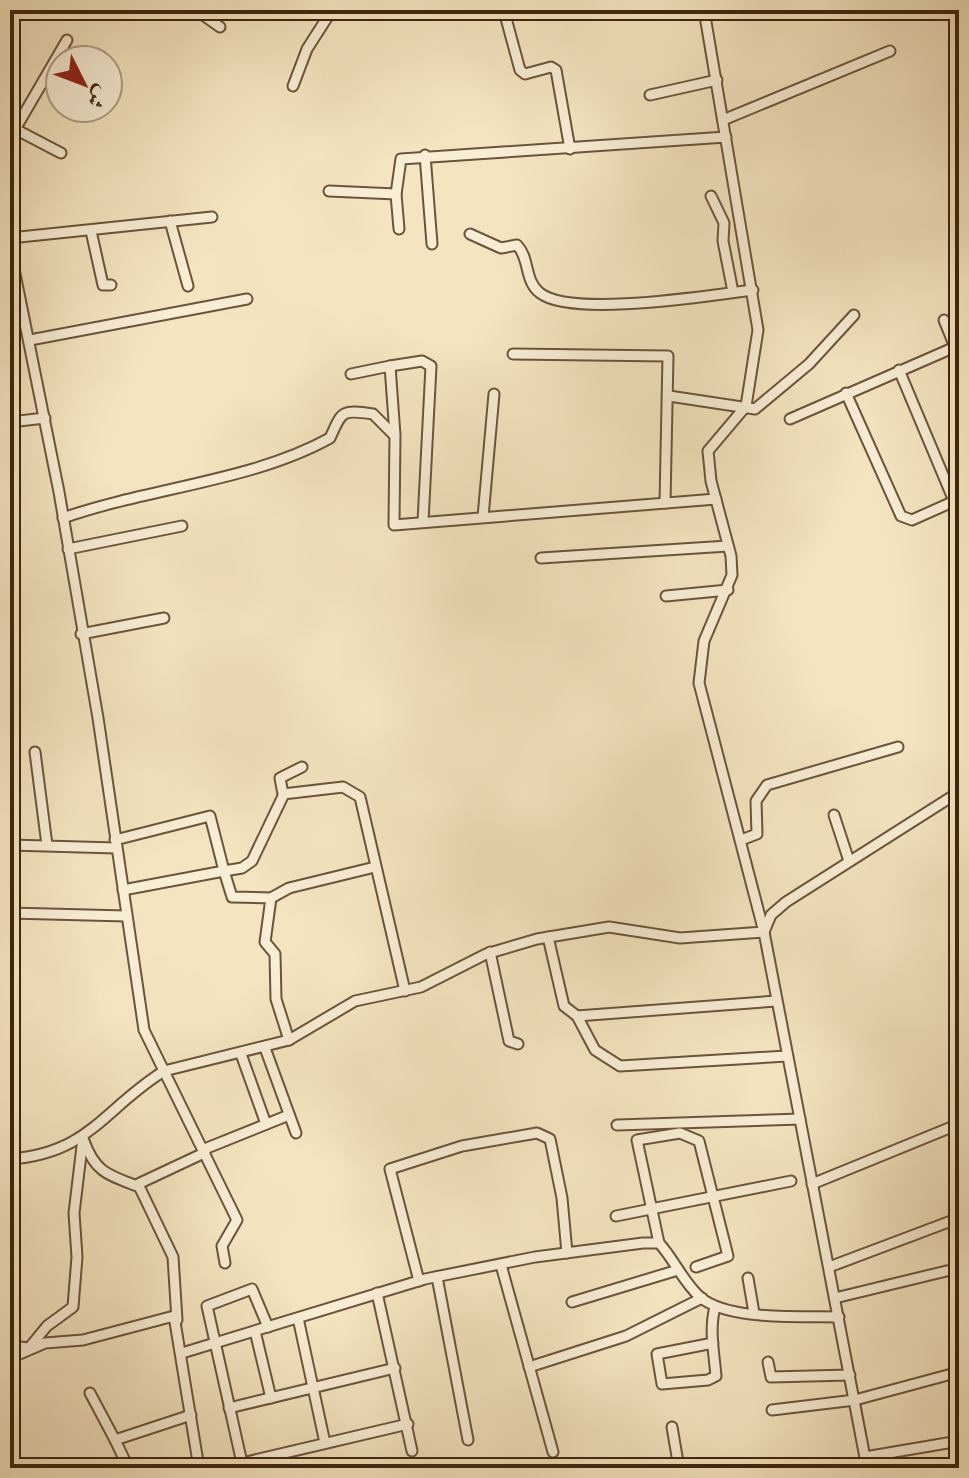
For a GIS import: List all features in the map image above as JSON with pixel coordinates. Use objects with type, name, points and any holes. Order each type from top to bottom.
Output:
[{"type":"street","points":[[196,10],[220,27]]},
{"type":"street","points":[[293,86],[307,49],[332,10]]},
{"type":"street","points":[[704,10],[753,290],[758,339],[746,406],[708,451],[732,575],[728,590],[709,627],[698,668],[704,712],[764,932],[867,1468]]},
{"type":"street","points":[[504,11],[520,70],[525,74],[551,67],[556,70],[570,149]]},
{"type":"street","points":[[66,44],[67,40]]},
{"type":"street","points":[[723,120],[890,51]]},
{"type":"street","points":[[650,95],[717,80]]},
{"type":"street","points":[[44,88],[13,133],[61,153]]},
{"type":"street","points":[[399,229],[396,194],[398,160],[425,155],[570,149],[726,137]]},
{"type":"street","points":[[425,155],[432,244]]},
{"type":"street","points":[[329,191],[396,194]]},
{"type":"street","points":[[711,196],[724,223],[723,241],[733,292]]},
{"type":"street","points":[[10,238],[212,217]]},
{"type":"street","points":[[170,221],[188,286]]},
{"type":"street","points":[[91,231],[98,275],[103,285],[111,285]]},
{"type":"street","points":[[470,234],[501,248],[517,245],[524,252],[533,285],[550,299],[649,303],[753,290]]},
{"type":"street","points":[[10,249],[45,418],[98,718],[145,1035],[237,1220],[222,1246],[225,1263]]},
{"type":"street","points":[[30,340],[247,299]]},
{"type":"street","points":[[669,396],[755,409],[854,315]]},
{"type":"street","points":[[944,320],[959,359]]},
{"type":"street","points":[[790,419],[955,347]]},
{"type":"street","points":[[513,354],[668,356],[665,503]]},
{"type":"street","points":[[351,374],[422,361],[431,366],[423,522]]},
{"type":"street","points":[[390,366],[395,435],[394,525],[716,499]]},
{"type":"street","points":[[846,393],[901,516],[912,520],[957,500],[899,370]]},
{"type":"street","points":[[483,517],[494,394]]},
{"type":"street","points":[[63,518],[157,490],[284,460],[330,438],[337,418],[343,414],[373,414],[395,435]]},
{"type":"street","points":[[10,422],[45,418]]},
{"type":"street","points":[[68,549],[182,526]]},
{"type":"street","points":[[541,558],[728,546]]},
{"type":"street","points":[[666,596],[728,590]]},
{"type":"street","points":[[81,634],[164,618]]},
{"type":"street","points":[[741,840],[757,834],[756,801],[767,785],[898,747]]},
{"type":"street","points":[[35,752],[47,845]]},
{"type":"street","points":[[284,794],[279,785],[280,778],[302,767]]},
{"type":"street","points":[[284,794],[343,787],[356,792],[368,817],[375,867],[405,991]]},
{"type":"street","points":[[764,932],[777,909],[959,792]]},
{"type":"street","points":[[123,890],[242,868],[252,861],[284,794]]},
{"type":"street","points":[[834,815],[849,861]]},
{"type":"street","points":[[10,845],[115,844],[210,816],[232,897],[271,898],[289,888],[375,867]]},
{"type":"street","points":[[271,898],[265,942],[275,954],[276,999],[289,1040]]},
{"type":"street","points":[[10,913],[126,916]]},
{"type":"street","points":[[10,1159],[50,1154],[83,1138],[129,1095],[164,1071],[289,1040],[345,1005],[405,991],[490,952],[548,937],[609,927],[680,938],[764,932]]},
{"type":"street","points":[[548,937],[564,1006],[577,1016],[595,1050],[620,1066],[787,1056]]},
{"type":"street","points":[[490,952],[509,1041],[518,1044]]},
{"type":"street","points":[[577,1016],[776,1001]]},
{"type":"street","points":[[265,1048],[296,1133]]},
{"type":"street","points":[[241,1054],[266,1124]]},
{"type":"street","points":[[137,1186],[204,1153],[207,1148],[289,1115]]},
{"type":"street","points":[[617,1125],[800,1119]]},
{"type":"street","points":[[812,1184],[959,1124]]},
{"type":"street","points":[[419,1281],[390,1169],[462,1146],[537,1133],[550,1139],[562,1198],[567,1253]]},
{"type":"street","points":[[696,1267],[728,1256],[699,1141],[680,1133],[640,1137],[637,1142],[659,1243],[702,1298],[715,1307],[754,1313],[839,1317]]},
{"type":"street","points":[[83,1138],[92,1163],[110,1176],[137,1186],[173,1257],[177,1320],[199,1468]]},
{"type":"street","points":[[10,1358],[29,1348],[47,1326],[73,1307],[77,1294],[74,1213],[83,1138]]},
{"type":"street","points":[[616,1216],[791,1181]]},
{"type":"street","points":[[829,1267],[959,1218]]},
{"type":"street","points":[[182,1353],[419,1281],[567,1253],[659,1243]]},
{"type":"street","points":[[501,1265],[553,1452]]},
{"type":"street","points":[[835,1298],[959,1268]]},
{"type":"street","points":[[572,1302],[678,1270]]},
{"type":"street","points":[[437,1277],[468,1440]]},
{"type":"street","points":[[748,1278],[754,1313]]},
{"type":"street","points":[[242,1463],[214,1344],[208,1304],[249,1289],[255,1291],[268,1327]]},
{"type":"street","points":[[377,1293],[412,1451]]},
{"type":"street","points":[[529,1367],[626,1336],[702,1298]]},
{"type":"street","points":[[713,1343],[657,1354],[662,1384],[714,1378],[715,1307]]},
{"type":"street","points":[[10,1346],[29,1348],[83,1340],[171,1316],[177,1320]]},
{"type":"street","points":[[298,1318],[325,1443]]},
{"type":"street","points":[[255,1331],[271,1398]]},
{"type":"street","points":[[768,1362],[771,1377],[850,1375]]},
{"type":"street","points":[[229,1408],[395,1368]]},
{"type":"street","points":[[772,1410],[855,1400],[959,1372]]},
{"type":"street","points":[[90,1393],[126,1463]]},
{"type":"street","points":[[115,1440],[191,1415]]},
{"type":"street","points":[[221,1468],[408,1424]]},
{"type":"street","points":[[672,1427],[679,1468]]},
{"type":"street","points":[[865,1457],[959,1441]]}]
